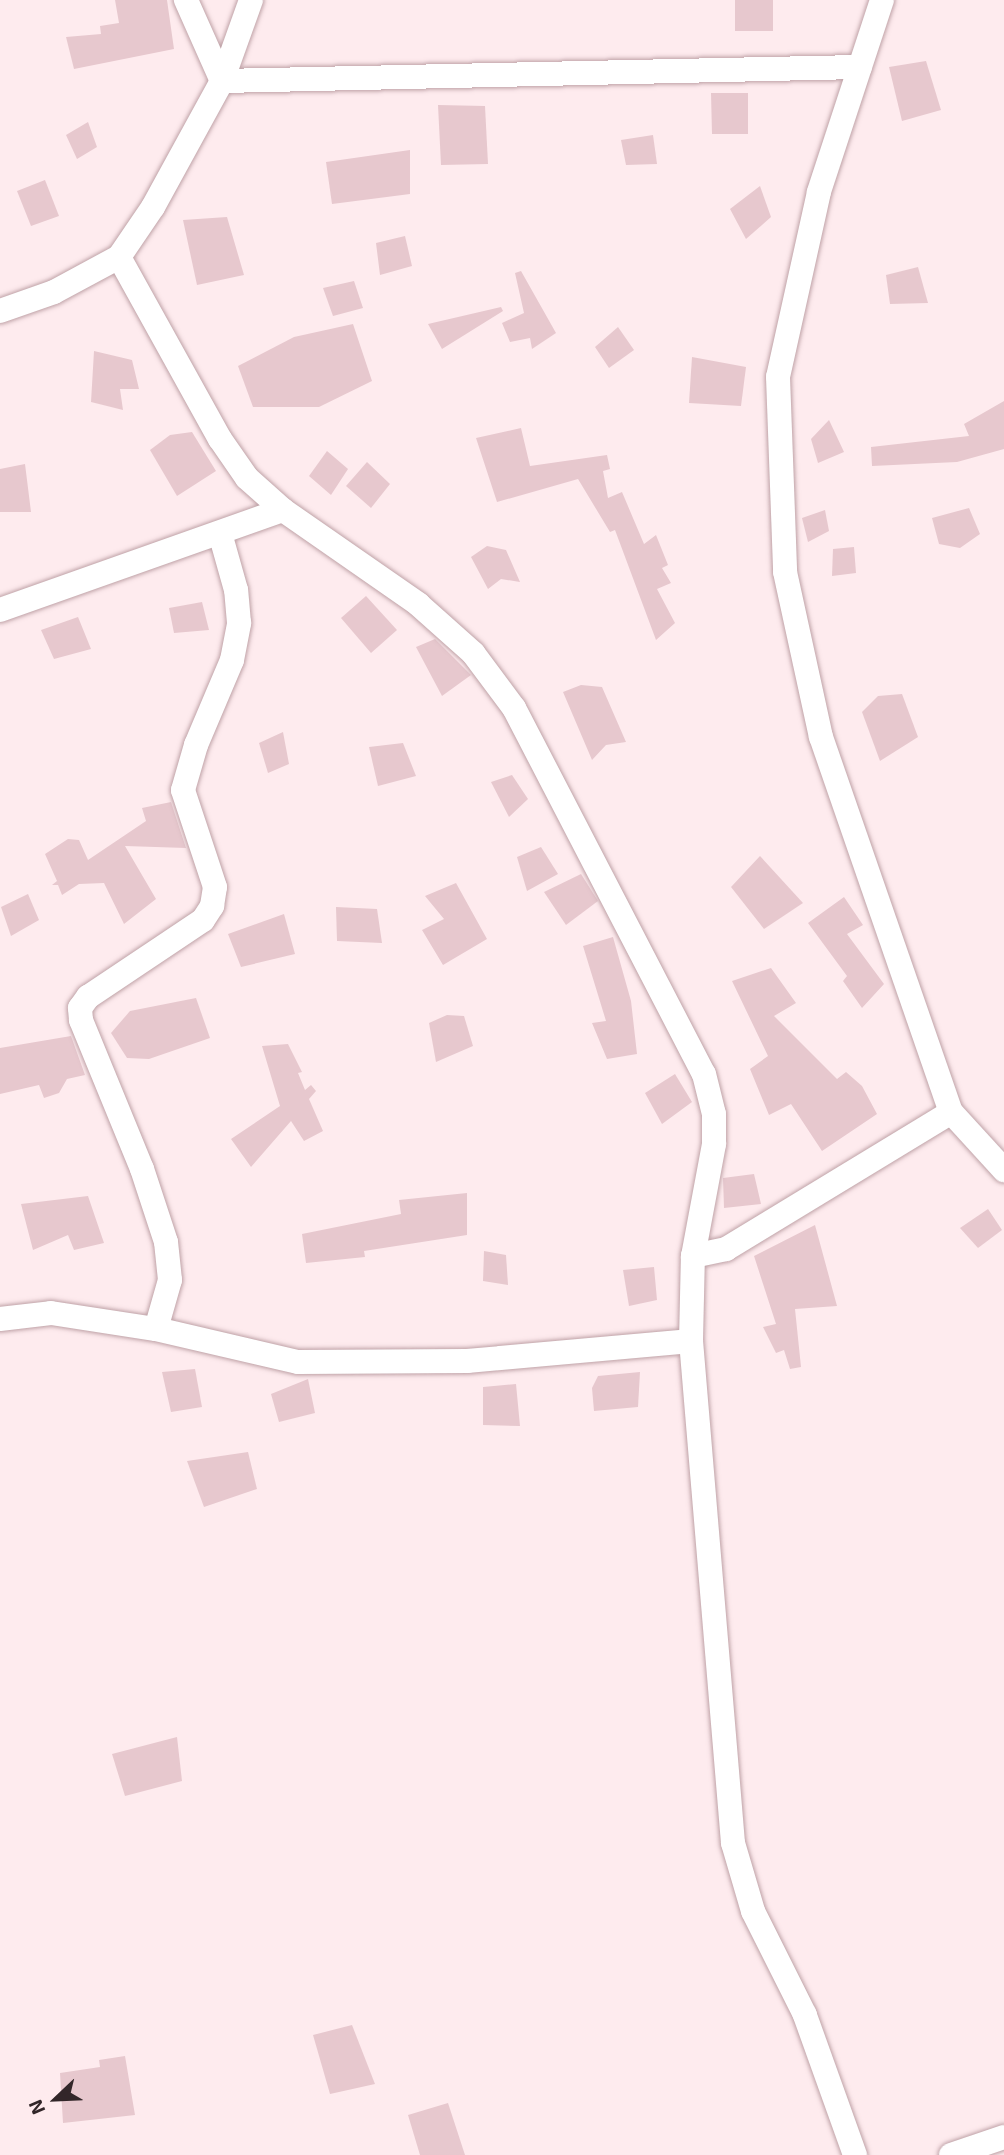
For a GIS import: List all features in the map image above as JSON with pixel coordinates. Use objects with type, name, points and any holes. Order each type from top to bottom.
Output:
[{"type":"street","points":[[186,0],[222,81]]},
{"type":"street","points":[[0,311],[54,292],[119,257],[153,206],[222,81],[251,0]]},
{"type":"street","points":[[882,0],[819,192],[778,377],[785,572],[821,737],[951,1112],[1004,1170]]},
{"type":"street","points":[[222,81],[860,68]]},
{"type":"street","points":[[119,257],[220,439],[247,478],[283,510],[418,604],[473,653],[514,708],[704,1074],[714,1114],[715,1144],[693,1256],[691,1341],[733,1843],[753,1910],[805,2015],[855,2155]]},
{"type":"street","points":[[0,610],[283,510]]},
{"type":"street","points":[[156,1329],[170,1280],[166,1242],[142,1169],[81,1020],[80,1008],[88,997],[203,919],[212,906],[215,887],[183,790],[196,745],[232,660],[239,623],[236,590],[220,533]]},
{"type":"street","points":[[693,1256],[726,1249],[951,1112]]},
{"type":"street","points":[[0,1319],[51,1313],[156,1329],[298,1362],[467,1361],[691,1341]]},
{"type":"street","points":[[951,2155],[1004,2137]]},
{"type":"building","points":[[115,0],[167,0],[174,49],[74,69],[66,37],[101,34],[100,26],[119,23]]},
{"type":"building","points":[[735,0],[773,0],[773,31],[735,31]]},
{"type":"building","points":[[926,61],[941,110],[902,121],[889,67]]},
{"type":"building","points":[[711,93],[748,93],[748,134],[712,134]]},
{"type":"building","points":[[438,105],[485,106],[488,164],[441,165]]},
{"type":"building","points":[[88,122],[97,147],[77,159],[66,135]]},
{"type":"building","points":[[653,135],[657,164],[626,165],[621,140]]},
{"type":"building","points":[[410,150],[410,194],[332,204],[326,162]]},
{"type":"building","points":[[45,180],[59,216],[31,226],[17,191]]},
{"type":"building","points":[[760,186],[771,217],[746,239],[730,209]]},
{"type":"building","points":[[227,217],[244,275],[197,285],[183,220]]},
{"type":"building","points":[[405,236],[412,266],[380,275],[376,243]]},
{"type":"building","points":[[918,267],[928,303],[890,304],[886,275]]},
{"type":"building","points":[[521,271],[556,333],[532,349],[530,338],[510,342],[502,323],[524,313],[515,273]]},
{"type":"building","points":[[354,281],[363,308],[333,316],[323,288]]},
{"type":"building","points":[[501,307],[503,311],[442,349],[428,324]]},
{"type":"building","points":[[353,324],[372,381],[319,407],[253,407],[238,366],[294,337]]},
{"type":"building","points":[[618,327],[634,350],[609,368],[595,347]]},
{"type":"building","points":[[94,351],[132,360],[139,389],[120,389],[123,410],[91,402]]},
{"type":"building","points":[[692,357],[746,367],[741,406],[689,403]]},
{"type":"building","points":[[1004,401],[1004,449],[957,462],[872,466],[871,447],[969,436],[964,424]]},
{"type":"building","points":[[829,420],[844,452],[818,463],[811,439]]},
{"type":"building","points":[[521,428],[530,466],[607,455],[610,469],[603,471],[608,498],[622,492],[644,544],[656,535],[668,565],[662,568],[671,583],[657,589],[675,623],[656,640],[615,530],[610,532],[578,479],[497,502],[476,438]]},
{"type":"building","points":[[192,432],[216,471],[177,496],[150,450],[170,435]]},
{"type":"building","points":[[327,451],[348,469],[331,495],[309,476]]},
{"type":"building","points":[[367,462],[390,484],[371,508],[346,486]]},
{"type":"building","points":[[25,464],[31,512],[0,512],[0,469]]},
{"type":"building","points":[[969,508],[980,534],[960,548],[939,544],[932,518]]},
{"type":"building","points":[[825,510],[829,531],[808,542],[802,518]]},
{"type":"building","points":[[487,546],[506,550],[520,582],[501,579],[488,589],[471,557]]},
{"type":"building","points":[[854,547],[856,573],[832,576],[833,549]]},
{"type":"building","points":[[366,596],[397,630],[371,653],[341,618]]},
{"type":"building","points":[[202,602],[209,630],[174,633],[169,608]]},
{"type":"building","points":[[78,617],[91,649],[54,659],[41,630]]},
{"type":"building","points":[[435,639],[471,675],[442,696],[416,647]]},
{"type":"building","points":[[581,685],[602,687],[626,742],[606,745],[592,760],[563,692]]},
{"type":"building","points":[[902,694],[918,737],[880,761],[862,712],[878,696]]},
{"type":"building","points":[[283,732],[289,764],[268,773],[259,743]]},
{"type":"building","points":[[403,743],[416,776],[378,786],[369,747]]},
{"type":"building","points":[[512,775],[528,799],[509,817],[491,782]]},
{"type":"building","points":[[171,802],[186,848],[125,846],[156,899],[124,924],[104,883],[79,884],[62,895],[58,885],[52,885],[57,881],[45,854],[68,839],[79,840],[88,860],[146,821],[142,808]]},
{"type":"building","points":[[541,847],[558,874],[527,891],[517,857]]},
{"type":"building","points":[[760,856],[803,903],[764,929],[731,887]]},
{"type":"building","points":[[581,874],[598,901],[566,925],[544,892]]},
{"type":"building","points":[[456,883],[487,939],[443,965],[422,930],[444,919],[425,896]]},
{"type":"building","points":[[28,894],[39,920],[11,936],[1,907]]},
{"type":"building","points":[[844,897],[863,925],[847,934],[884,984],[862,1008],[843,981],[847,976],[808,923]]},
{"type":"building","points":[[336,907],[377,909],[382,943],[337,941]]},
{"type":"building","points":[[284,914],[295,954],[241,967],[228,934]]},
{"type":"building","points":[[613,937],[631,1001],[637,1054],[607,1059],[592,1023],[606,1021],[583,946]]},
{"type":"building","points":[[771,968],[796,1003],[774,1016],[837,1079],[846,1072],[862,1086],[877,1114],[822,1151],[791,1104],[769,1115],[750,1069],[768,1056],[732,981]]},
{"type":"building","points":[[196,998],[210,1038],[149,1059],[127,1058],[111,1033],[130,1011]]},
{"type":"building","points":[[447,1015],[464,1016],[473,1046],[436,1062],[429,1023]]},
{"type":"building","points":[[71,1036],[85,1075],[67,1079],[59,1093],[44,1098],[39,1085],[0,1094],[0,1048]]},
{"type":"building","points":[[288,1044],[302,1072],[298,1073],[305,1090],[311,1085],[316,1091],[309,1099],[323,1131],[304,1141],[291,1121],[251,1167],[231,1139],[280,1106],[262,1046]]},
{"type":"building","points":[[675,1074],[692,1102],[662,1124],[645,1093]]},
{"type":"building","points":[[754,1174],[761,1204],[724,1208],[723,1178]]},
{"type":"building","points":[[467,1193],[467,1235],[364,1251],[365,1257],[306,1263],[302,1234],[401,1214],[399,1200]]},
{"type":"building","points":[[88,1196],[104,1243],[74,1250],[68,1235],[33,1250],[21,1204]]},
{"type":"building","points":[[988,1209],[1002,1230],[978,1248],[960,1228]]},
{"type":"building","points":[[815,1225],[837,1306],[795,1309],[801,1367],[790,1369],[784,1350],[776,1353],[763,1327],[776,1324],[754,1256]]},
{"type":"building","points":[[484,1251],[506,1255],[508,1285],[483,1281]]},
{"type":"building","points":[[654,1267],[657,1300],[629,1306],[623,1270]]},
{"type":"building","points":[[195,1369],[202,1407],[171,1412],[162,1372]]},
{"type":"building","points":[[640,1372],[638,1407],[594,1411],[592,1388],[598,1376]]},
{"type":"building","points":[[308,1379],[315,1413],[279,1422],[271,1394]]},
{"type":"building","points":[[516,1384],[520,1426],[483,1425],[483,1387]]},
{"type":"building","points":[[248,1452],[257,1489],[204,1507],[187,1461]]},
{"type":"building","points":[[177,1737],[182,1781],[125,1796],[112,1754]]},
{"type":"building","points":[[352,2025],[375,2084],[330,2094],[313,2035]]},
{"type":"building","points":[[125,2056],[135,2115],[63,2123],[60,2073],[100,2067],[99,2060]]},
{"type":"building","points":[[448,2103],[465,2155],[420,2155],[408,2115]]}]
